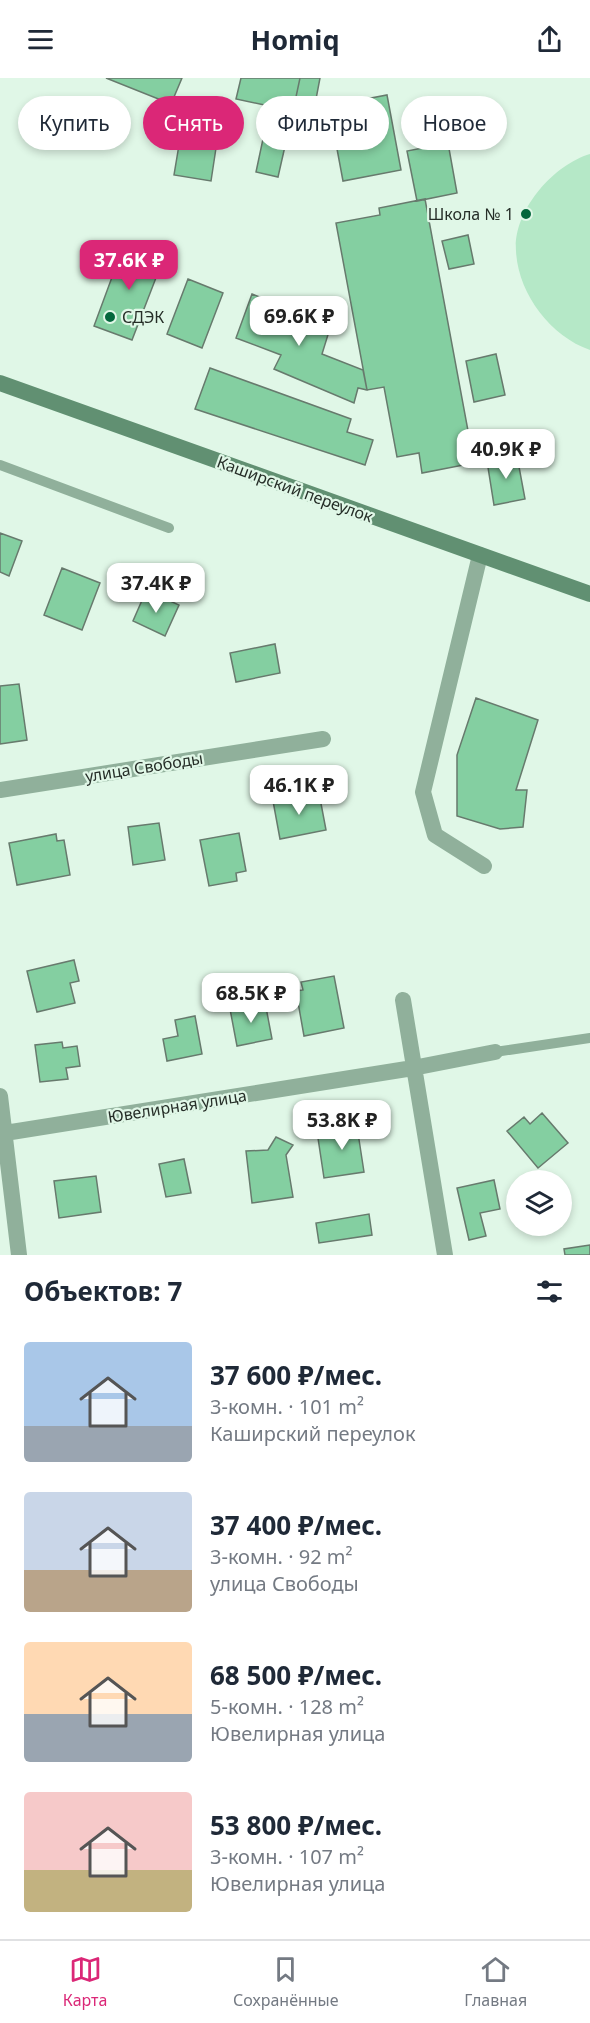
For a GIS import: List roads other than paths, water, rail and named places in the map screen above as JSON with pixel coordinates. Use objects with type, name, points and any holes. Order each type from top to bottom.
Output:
[{"type":"main road","name":"Каширский переулок","points":[[0,383],[590,594]]},
{"type":"street","points":[[480,555],[423,792],[435,835],[484,866]]},
{"type":"street","name":"улица Свободы","points":[[0,790],[323,739]]},
{"type":"street","points":[[403,1000],[445,1255]]},
{"type":"street","name":"Ювелирная улица","points":[[2,1132],[413,1068],[495,1052]]},
{"type":"street","points":[[0,1096],[2,1132],[20,1255]]},
{"type":"lane","points":[[0,465],[169,528]]},
{"type":"lane","points":[[495,1052],[590,1038]]},
{"type":"place","name":"Школа № 1","points":[[526,214]]},
{"type":"place","name":"СДЭК","points":[[110,317]]}]
